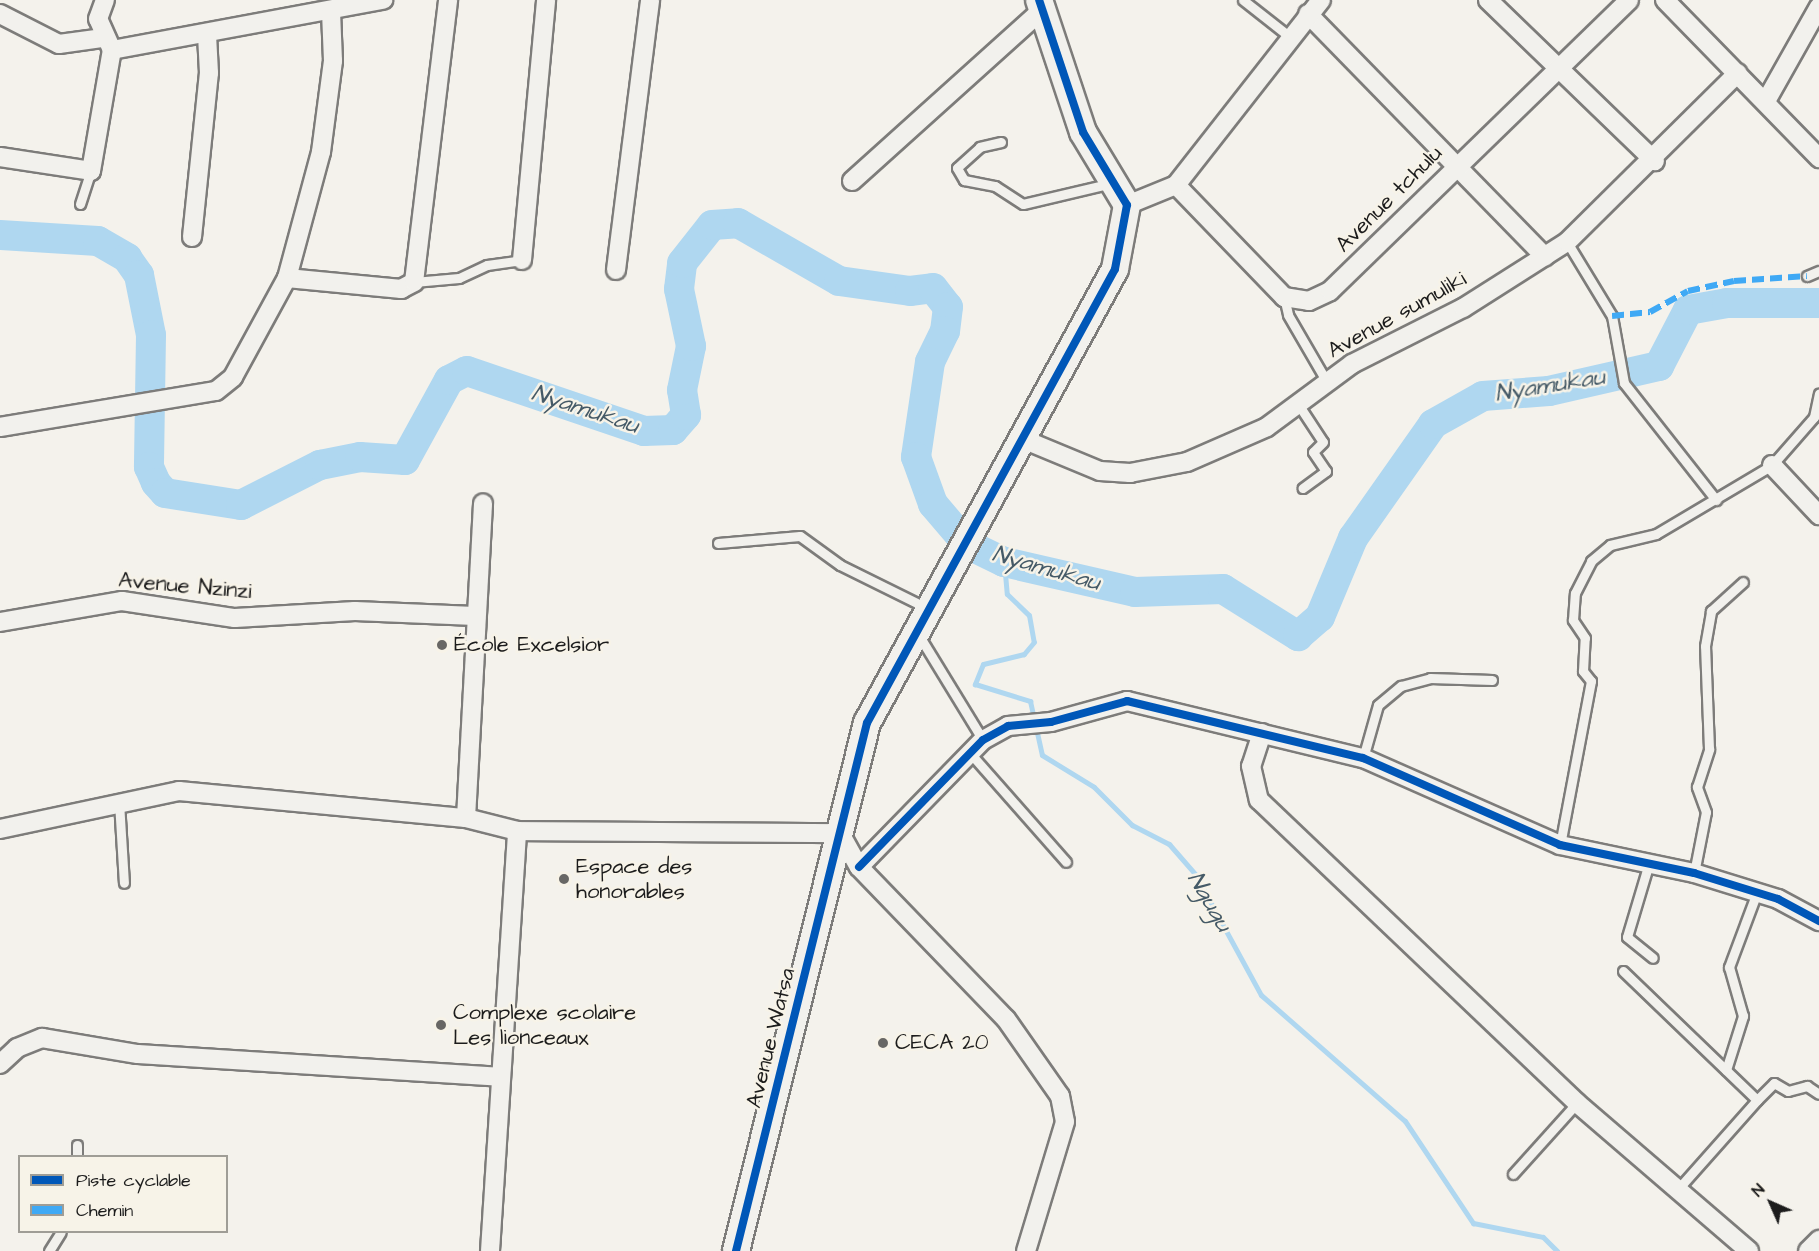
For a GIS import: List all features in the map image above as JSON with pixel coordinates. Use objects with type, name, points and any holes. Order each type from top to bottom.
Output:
[{"type":"street","points":[[0,157],[91,171],[107,44],[98,19],[105,0]]},
{"type":"street","points":[[0,14],[60,44],[107,44],[207,36],[383,0]]},
{"type":"street","points":[[286,278],[401,290],[414,282],[448,0]]},
{"type":"street","points":[[522,260],[546,0]]},
{"type":"street","points":[[616,270],[650,0]]},
{"type":"street","points":[[852,181],[1040,5],[1083,132],[1128,205],[1176,185],[1321,0]]},
{"type":"street","points":[[1488,0],[1655,161]]},
{"type":"street","name":"Avenue tchulu","points":[[1284,297],[1309,301],[1330,291],[1455,166],[1559,70],[1629,0]]},
{"type":"street","points":[[1665,0],[1766,100],[1819,158]]},
{"type":"street","points":[[1766,100],[1819,7]]},
{"type":"street","points":[[0,427],[216,391],[233,377],[286,278],[321,152],[333,61],[331,11]]},
{"type":"street","points":[[1308,14],[1545,257]]},
{"type":"street","points":[[192,237],[210,73],[207,36]]},
{"type":"street","name":"Avenue sumuliki","points":[[1025,440],[1100,471],[1130,473],[1186,462],[1266,427],[1327,382],[1545,257],[1567,242],[1655,161],[1738,73]]},
{"type":"street","points":[[1176,185],[1284,297]]},
{"type":"street","name":"Avenue Watsa","points":[[736,1251],[867,723],[916,630],[981,521],[1114,269],[1128,205]]},
{"type":"street","points":[[1772,465],[1819,514]]},
{"type":"street","points":[[466,818],[475,616],[483,503]]},
{"type":"street","name":"Avenue Nzinzi","points":[[0,622],[122,602],[235,618],[355,611],[475,616]]},
{"type":"street","points":[[859,867],[983,740],[1008,726],[1051,722],[1127,701],[1363,758],[1560,845],[1694,873],[1757,892],[1819,921]]},
{"type":"street","points":[[1262,734],[1251,766],[1259,800],[1577,1103],[1749,1251]]},
{"type":"street","points":[[0,829],[179,790],[466,818],[517,831],[840,833],[859,867],[1006,1019],[1060,1096],[1065,1122],[1026,1251]]},
{"type":"street","points":[[490,1251],[517,831]]},
{"type":"street","points":[[0,1064],[17,1048],[42,1038],[138,1054],[500,1077]]},
{"type":"street","points":[[1808,1251],[1819,1240]]},
{"type":"lane","points":[[1243,0],[1290,37]]},
{"type":"lane","points":[[1001,142],[980,147],[957,168],[964,180],[995,186],[1023,204],[1114,183]]},
{"type":"lane","points":[[80,204],[91,171]]},
{"type":"lane","points":[[1567,242],[1612,316],[1616,357],[1624,383],[1716,500]]},
{"type":"lane","points":[[414,282],[459,278],[487,265],[522,260]]},
{"type":"lane","points":[[1807,276],[1819,271]]},
{"type":"lane","points":[[1284,297],[1288,315],[1327,382]]},
{"type":"lane","points":[[1560,845],[1591,681],[1583,671],[1585,638],[1573,620],[1575,593],[1591,561],[1610,545],[1656,534],[1772,465],[1814,417],[1819,394]]},
{"type":"lane","points":[[1298,404],[1323,442],[1313,452],[1326,471],[1304,488]]},
{"type":"lane","points":[[718,543],[800,536],[840,565],[929,609]]},
{"type":"lane","points":[[1694,873],[1706,812],[1697,786],[1709,749],[1705,646],[1711,611],[1743,582]]},
{"type":"lane","points":[[916,630],[983,740]]},
{"type":"lane","points":[[1363,758],[1378,705],[1401,686],[1430,678],[1492,680]]},
{"type":"lane","points":[[970,753],[1066,862]]},
{"type":"lane","points":[[119,802],[124,883]]},
{"type":"lane","points":[[1649,863],[1627,937],[1653,958]]},
{"type":"lane","points":[[1726,1070],[1743,1016],[1729,967],[1757,892]]},
{"type":"lane","points":[[1623,971],[1757,1100]]},
{"type":"lane","points":[[1678,1189],[1774,1083],[1788,1091],[1808,1086],[1819,1094]]},
{"type":"lane","points":[[1513,1174],[1577,1103]]},
{"type":"lane","points":[[77,1145],[77,1155]]},
{"type":"lane","points":[[49,1251],[60,1233]]},
{"type":"waterway","name":"Nyamukau","points":[[0,235],[98,241],[127,258],[139,275],[151,335],[149,467],[156,483],[165,493],[241,505],[320,465],[360,457],[405,460],[449,380],[467,371],[644,431],[673,430],[686,415],[682,390],[691,346],[679,289],[682,263],[712,225],[738,223],[839,281],[910,291],[933,288],[948,307],[945,331],[930,362],[916,457],[933,504],[967,544],[1004,562],[1135,592],[1223,589],[1298,636],[1320,617],[1353,538],[1433,424],[1483,396],[1549,391],[1659,366],[1688,310],[1727,303],[1819,303]]},
{"type":"waterway","name":"Ngugu","points":[[1004,562],[1007,594],[1029,615],[1034,642],[1024,654],[983,664],[975,684],[1030,701],[1042,755],[1094,787],[1132,825],[1169,844],[1195,874],[1261,995],[1405,1121],[1473,1223],[1543,1237],[1557,1251]]},
{"type":"marked path","points":[[1612,316],[1650,312],[1688,291],[1734,281],[1807,276]]},
{"type":"cycle path","points":[[736,1251],[867,723],[1115,269],[1127,205],[1083,132],[1039,0]]},
{"type":"cycle path","points":[[859,867],[983,740],[1008,726],[1051,722],[1127,701],[1363,758],[1560,845],[1694,873],[1778,899],[1819,921]]},
{"type":"place","name":"École Excelsior","points":[[442,645]]},
{"type":"place","name":"Espace des honorables","points":[[564,879]]},
{"type":"place","name":"Complexe scolaire Les lionceaux","points":[[441,1025]]},
{"type":"place","name":"CECA 20","points":[[883,1043]]}]
